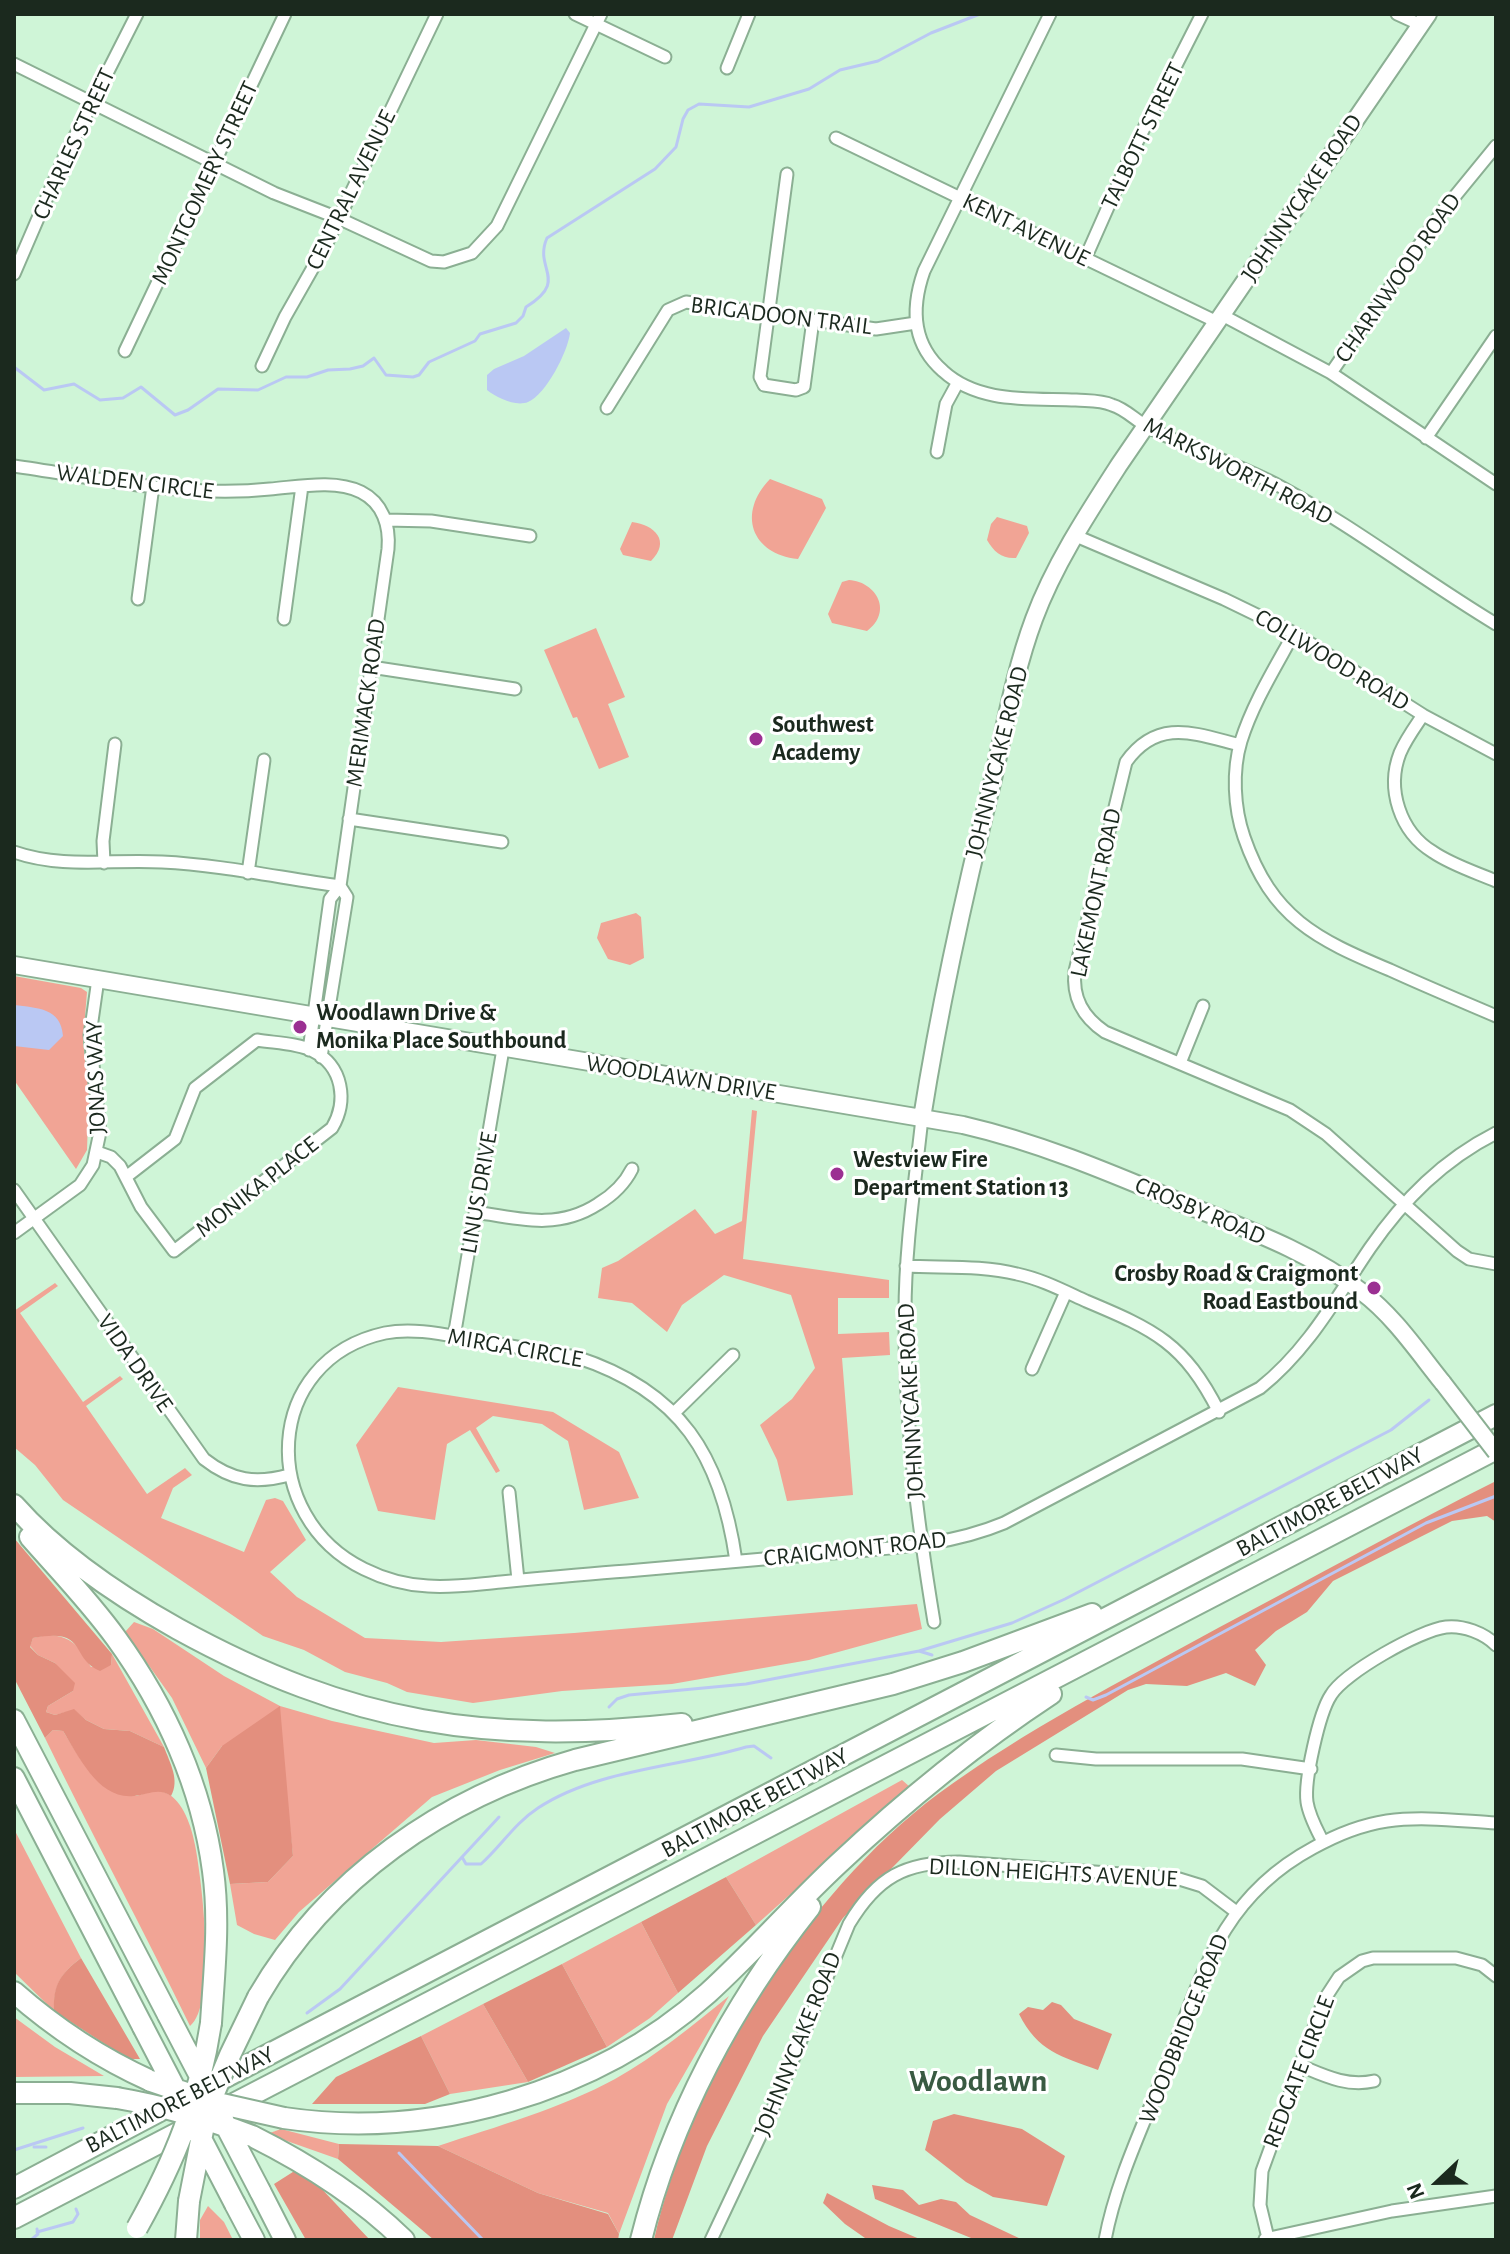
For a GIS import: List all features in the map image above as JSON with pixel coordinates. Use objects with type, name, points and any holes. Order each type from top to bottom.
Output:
[{"type":"highway","name":"BALTIMORE BELTWAY","points":[[14,2188],[1496,1415]]},
{"type":"highway","name":"BALTIMORE BELTWAY","points":[[14,2218],[1496,1451]]},
{"type":"highway","points":[[14,1505],[67,1555],[160,1619],[250,1667],[294,1685],[387,1714],[471,1729],[570,1733],[778,1713]]},
{"type":"highway","points":[[14,1517],[123,1648],[168,1722],[184,1761],[213,1872],[216,1939],[205,2066],[193,2109],[166,2173],[133,2234]]},
{"type":"highway","points":[[186,2240],[189,2201],[207,2110],[258,1997],[278,1963],[304,1931],[364,1869],[405,1839],[448,1812],[543,1769],[893,1684],[963,1662],[1193,1575]]},
{"type":"highway","points":[[14,1992],[99,2055],[151,2081],[213,2102],[284,2118],[367,2123],[436,2118],[520,2098],[638,2044],[707,1993],[838,1864],[930,1782],[983,1742],[1143,1634]]},
{"type":"highway","points":[[14,1720],[285,2240]]},
{"type":"highway","points":[[14,1778],[254,2240]]},
{"type":"highway","points":[[641,2240],[682,2117],[732,2020],[808,1909],[878,1829]]},
{"type":"highway","points":[[14,2093],[70,2093],[117,2098],[157,2104],[200,2116],[252,2136],[327,2178],[357,2198],[404,2240]]},
{"type":"highway","points":[[14,2230],[192,2125]]},
{"type":"highway","points":[[14,2175],[106,2138]]},
{"type":"main road","name":"JOHNNYCAKE ROAD","points":[[922,1118],[949,962],[1024,651],[1039,607],[1076,536],[1146,427],[1424,20]]},
{"type":"main road","name":"WOODLAWN DRIVE","points":[[14,965],[922,1118]]},
{"type":"main road","name":"CROSBY ROAD","points":[[922,1118],[1009,1135],[1052,1149],[1272,1241],[1348,1282],[1363,1292],[1400,1329],[1496,1451]]},
{"type":"street","name":"CHARLES STREET","points":[[14,274],[64,158],[137,14]]},
{"type":"street","name":"MONTGOMERY STREET","points":[[125,351],[285,14]]},
{"type":"street","name":"CENTRAL AVENUE","points":[[262,366],[437,14]]},
{"type":"street","points":[[575,14],[598,19],[665,57]]},
{"type":"street","points":[[727,68],[749,14]]},
{"type":"street","points":[[937,452],[946,404],[958,382],[929,356],[916,323],[915,309],[924,271],[1050,14]]},
{"type":"street","name":"TALBOTT STREET","points":[[1085,259],[1135,146],[1202,14]]},
{"type":"street","points":[[1397,14],[1424,20]]},
{"type":"street","points":[[14,64],[215,161],[274,193],[338,218],[431,261],[444,262],[472,253],[485,242],[507,208],[598,19]]},
{"type":"street","name":"KENT AVENUE","points":[[836,138],[1085,259],[1331,373],[1496,484]]},
{"type":"street","name":"CHARNWOOD ROAD","points":[[1331,373],[1442,212],[1496,146]]},
{"type":"street","points":[[787,174],[760,377],[764,385],[796,390],[804,387],[813,320]]},
{"type":"street","name":"BRIGADOON TRAIL","points":[[607,408],[673,306],[686,302],[876,329],[916,323]]},
{"type":"street","points":[[1426,438],[1496,336]]},
{"type":"street","name":"MARKSWORTH ROAD","points":[[958,382],[990,395],[1112,404],[1146,427],[1253,473],[1293,494],[1496,624]]},
{"type":"street","name":"WALDEN CIRCLE","points":[[14,466],[220,493],[334,486],[357,491],[377,505],[386,520]]},
{"type":"street","points":[[138,599],[153,486]]},
{"type":"street","points":[[284,619],[302,486]]},
{"type":"street","points":[[386,520],[431,521],[530,536]]},
{"type":"street","name":"MERIMACK ROAD","points":[[315,1053],[330,899],[340,886],[389,541],[386,520]]},
{"type":"street","name":"COLLWOOD ROAD","points":[[1076,536],[1224,599],[1294,633],[1423,715],[1496,754]]},
{"type":"street","points":[[1294,633],[1259,696],[1240,745],[1236,790],[1242,832],[1261,877],[1287,912],[1309,931],[1341,950],[1496,1016]]},
{"type":"street","points":[[371,667],[515,689]]},
{"type":"street","points":[[1423,715],[1406,742],[1397,766],[1396,794],[1403,820],[1411,833],[1430,851],[1496,881]]},
{"type":"street","name":"LAKEMONT ROAD","points":[[1240,745],[1187,731],[1175,731],[1154,737],[1134,751],[1126,762],[1075,971],[1079,1006],[1094,1025],[1105,1032],[1307,1120],[1469,1259],[1496,1264]]},
{"type":"street","points":[[104,863],[103,841],[115,744]]},
{"type":"street","points":[[248,873],[264,760]]},
{"type":"street","points":[[349,819],[502,842]]},
{"type":"street","points":[[14,852],[50,861],[166,862],[340,886]]},
{"type":"street","name":"JONAS WAY","points":[[14,1233],[80,1185],[93,1165],[100,1132],[90,1035],[98,979]]},
{"type":"street","points":[[1180,1063],[1203,1006]]},
{"type":"street","points":[[126,1177],[175,1139],[195,1088],[257,1040],[315,1053]]},
{"type":"street","name":"LINUS DRIVE","points":[[454,1337],[503,1049]]},
{"type":"street","name":"MONIKA PLACE","points":[[97,1152],[115,1161],[141,1207],[174,1251],[332,1128],[341,1109],[341,1088],[336,1073],[315,1053]]},
{"type":"street","name":"JOHNNYCAKE ROAD","points":[[922,1118],[906,1266],[905,1312],[908,1426],[921,1545],[934,1622]]},
{"type":"street","name":"CRAIGMONT ROAD","points":[[370,1337],[352,1345],[325,1364],[304,1388],[291,1422],[289,1475],[298,1501],[325,1542],[364,1569],[385,1578],[428,1586],[518,1580],[921,1545],[963,1538],[995,1527],[1260,1388],[1292,1361],[1405,1202],[1441,1167],[1496,1133]]},
{"type":"street","points":[[476,1212],[536,1222],[567,1219],[582,1214],[609,1197],[619,1189],[632,1169]]},
{"type":"street","name":"VIDA DRIVE","points":[[14,1190],[204,1459],[216,1469],[243,1480],[271,1480],[289,1475]]},
{"type":"street","points":[[906,1266],[1005,1271],[1032,1278],[1140,1324],[1169,1342],[1195,1370],[1219,1412]]},
{"type":"street","points":[[1032,1369],[1066,1292]]},
{"type":"street","name":"MIRGA CIRCLE","points":[[370,1337],[404,1330],[576,1357],[598,1364],[641,1387],[674,1413],[692,1433],[717,1477],[730,1520],[736,1561]]},
{"type":"street","points":[[674,1413],[733,1355]]},
{"type":"street","points":[[509,1492],[518,1580]]},
{"type":"street","points":[[1323,1842],[1307,1800],[1320,1721],[1331,1694],[1340,1683],[1364,1665],[1423,1635],[1446,1627],[1472,1630],[1496,1645]]},
{"type":"street","points":[[1056,1755],[1096,1759],[1250,1760],[1311,1769]]},
{"type":"street","name":"WOODBRIDGE ROAD","points":[[1105,2240],[1122,2183],[1206,1964],[1235,1911],[1279,1870],[1345,1832],[1384,1821],[1428,1819],[1496,1823]]},
{"type":"street","name":"DILLON HEIGHTS AVENUE","points":[[908,1867],[924,1863],[959,1862],[1176,1878],[1202,1886],[1235,1911]]},
{"type":"street","name":"JOHNNYCAKE ROAD","points":[[711,2240],[771,2113],[849,1924],[873,1891],[895,1873],[908,1867]]},
{"type":"street","name":"REDGATE CIRCLE","points":[[1265,2239],[1260,2205],[1262,2171],[1332,1986],[1339,1977],[1362,1961],[1390,1956],[1456,1958],[1482,1965],[1496,1976]]},
{"type":"street","points":[[1301,2066],[1347,2082],[1361,2084],[1374,2081]]},
{"type":"street","points":[[1265,2239],[1392,2211],[1496,2196]]},
{"type":"shaded area","points":[[770,479],[822,499],[826,508],[798,559],[769,549],[754,530],[754,505]]},
{"type":"shaded area","points":[[997,517],[1027,526],[1029,533],[1016,558],[999,554],[987,540],[991,524]]},
{"type":"shaded area","points":[[632,522],[658,535],[660,547],[651,561],[623,555],[620,549]]},
{"type":"shaded area","points":[[849,580],[867,586],[878,599],[879,615],[867,631],[832,623],[828,614],[842,582]]},
{"type":"shaded area","points":[[596,628],[625,697],[608,704],[629,757],[599,769],[544,650]]},
{"type":"shaded area","points":[[636,913],[641,917],[644,958],[630,965],[608,959],[597,938],[601,923]]},
{"type":"shaded area","points":[[14,976],[81,988],[87,992],[83,1042],[93,1123],[88,1120],[87,1150],[76,1169],[14,1080]]},
{"type":"shaded area","points":[[752,1110],[757,1111],[743,1259],[889,1280],[889,1298],[838,1298],[838,1334],[889,1332],[890,1355],[842,1358],[853,1495],[787,1501],[777,1460],[760,1425],[792,1399],[815,1368],[791,1295],[724,1275],[682,1305],[667,1332],[632,1303],[598,1298],[602,1268],[618,1261],[695,1209],[715,1234],[742,1221]]},
{"type":"shaded area","points":[[55,1283],[58,1286],[20,1313],[83,1402],[120,1376],[123,1379],[86,1406],[147,1494],[185,1468],[192,1475],[173,1488],[161,1518],[244,1552],[266,1500],[275,1498],[283,1501],[306,1540],[270,1572],[297,1597],[365,1638],[441,1642],[917,1604],[922,1629],[809,1660],[672,1684],[562,1691],[473,1703],[407,1692],[387,1683],[345,1672],[304,1650],[263,1636],[63,1500],[35,1465],[14,1447],[14,1311]]},
{"type":"shaded area","points":[[398,1387],[553,1412],[619,1452],[639,1498],[584,1510],[568,1441],[542,1424],[493,1416],[476,1428],[500,1471],[496,1473],[470,1430],[447,1444],[435,1520],[378,1511],[356,1445]]},
{"type":"shaded area","points":[[1496,1481],[1496,1522],[1487,1516],[1452,1521],[1333,1581],[1307,1612],[1276,1631],[1255,1650],[1266,1665],[1255,1686],[1226,1673],[1187,1686],[1146,1684],[1128,1690],[996,1771],[940,1819],[843,1918],[763,2036],[707,2146],[672,2240],[654,2240],[671,2178],[695,2116],[725,2054],[799,1936],[842,1883],[889,1835],[971,1771],[1075,1706]]},
{"type":"shaded area","points":[[14,1538],[112,1654],[111,1665],[100,1671],[84,1659],[71,1640],[51,1636],[33,1638],[30,1647],[38,1655],[55,1663],[75,1683],[73,1691],[48,1706],[46,1712],[55,1715],[74,1709],[86,1720],[104,1729],[130,1731],[164,1747],[175,1784],[171,1796],[157,1792],[134,1796],[110,1791],[91,1775],[63,1731],[53,1730],[45,1738],[14,1678]]},
{"type":"shaded area","points":[[134,1622],[153,1629],[224,1676],[280,1706],[332,1721],[434,1743],[476,1740],[536,1747],[555,1753],[500,1770],[432,1797],[299,1912],[275,1940],[254,1934],[237,1925],[230,1884],[268,1882],[293,1856],[283,1765],[222,1746],[206,1768],[172,1698],[125,1632]]},
{"type":"shaded area","points":[[47,1635],[69,1640],[91,1667],[111,1665],[112,1654],[164,1747],[130,1731],[104,1729],[74,1710],[55,1715],[46,1712],[48,1706],[73,1691],[55,1663],[38,1655],[30,1646],[33,1638]]},
{"type":"shaded area","points":[[280,1706],[293,1856],[268,1882],[230,1884],[206,1768],[222,1746]]},
{"type":"shaded area","points":[[53,1730],[63,1731],[81,1760],[136,1796],[163,1792],[177,1802],[186,1815],[198,1862],[205,1941],[203,1994],[198,2014],[190,2026],[45,1738]]},
{"type":"shaded area","points":[[902,1780],[910,1787],[756,1925],[726,1877]]},
{"type":"shaded area","points":[[14,1829],[81,1958],[60,1981],[54,2011],[14,1972]]},
{"type":"shaded area","points":[[726,1877],[756,1925],[678,1993],[641,1922]]},
{"type":"shaded area","points":[[641,1922],[678,1993],[650,2018],[607,2047],[562,1964]]},
{"type":"shaded area","points":[[81,1958],[140,2059],[128,2059],[54,2011],[59,1981]]},
{"type":"shaded area","points":[[562,1964],[607,2047],[528,2082],[483,2004]]},
{"type":"shaded area","points":[[729,1996],[667,2104],[619,2234],[608,2213],[538,2193],[438,2146],[551,2108],[615,2079],[660,2050]]},
{"type":"shaded area","points":[[1052,2002],[1061,2005],[1074,2019],[1112,2034],[1098,2070],[1052,2051],[1026,2027],[1019,2014],[1028,2007],[1043,2010]]},
{"type":"shaded area","points":[[483,2004],[528,2082],[450,2094],[421,2036]]},
{"type":"shaded area","points":[[14,2017],[55,2047],[104,2076],[14,2077]]},
{"type":"shaded area","points":[[421,2036],[450,2094],[425,2104],[312,2104],[336,2077]]},
{"type":"shaded area","points":[[954,2114],[1022,2129],[1065,2156],[1047,2206],[993,2197],[966,2182],[925,2150],[933,2121]]},
{"type":"shaded area","points":[[281,2129],[339,2144],[338,2159],[267,2134]]},
{"type":"shaded area","points":[[339,2144],[438,2146],[538,2193],[608,2214],[619,2234],[618,2240],[434,2240],[338,2159]]},
{"type":"shaded area","points":[[296,2170],[319,2186],[370,2240],[306,2240],[274,2184]]},
{"type":"shaded area","points":[[872,2185],[903,2190],[919,2205],[941,2199],[956,2202],[970,2215],[1023,2240],[976,2240],[875,2199]]},
{"type":"shaded area","points":[[827,2193],[922,2240],[865,2238],[823,2203]]},
{"type":"shaded area","points":[[208,2206],[224,2222],[233,2240],[200,2240],[200,2220]]},
{"type":"water","points":[[566,328],[570,333],[561,361],[535,398],[528,402],[512,403],[487,390],[487,375],[494,369],[524,356]]},
{"type":"water","points":[[14,1005],[47,1011],[58,1020],[63,1036],[49,1050],[14,1046]]},
{"type":"waterway","points":[[14,367],[44,390],[74,384],[100,400],[123,398],[141,387],[175,415],[188,410],[218,389],[258,390],[286,377],[307,377],[328,370],[350,369],[363,366],[374,358],[386,375],[419,375],[429,362],[475,341],[480,334],[516,323],[526,307],[546,289],[548,274],[544,249],[547,238],[655,169],[676,147],[688,110],[699,104],[749,107],[809,89],[840,70],[878,61],[931,33],[980,14]]},
{"type":"waterway","points":[[919,1651],[1012,1623],[1065,1599],[1391,1430],[1429,1400]]},
{"type":"waterway","points":[[1086,1697],[1093,1700],[1106,1695],[1426,1523],[1496,1496]]},
{"type":"waterway","points":[[609,1707],[617,1699],[629,1695],[746,1684],[919,1651],[932,1655]]},
{"type":"waterway","points":[[462,1857],[466,1864],[481,1864],[530,1814],[561,1795],[586,1785],[746,1747],[754,1746],[771,1758]]},
{"type":"waterway","points":[[307,2013],[340,1989],[499,1817]]},
{"type":"waterway","points":[[14,2150],[83,2128]]},
{"type":"waterway","points":[[34,2147],[46,2147]]},
{"type":"waterway","points":[[399,2153],[483,2240]]},
{"type":"waterway","points":[[37,2232],[73,2222],[78,2214],[76,2209]]},
{"type":"waterway","points":[[31,2240],[38,2234],[37,2229]]},
{"type":"place","name":"Southwest Academy","points":[[756,739]]},
{"type":"place","name":"Woodlawn Drive & Monika Place Southbound","points":[[300,1027]]},
{"type":"place","name":"Westview Fire Department Station 13","points":[[837,1174]]},
{"type":"place","name":"Crosby Road & Craigmont Road Eastbound","points":[[1374,1288]]},
{"type":"district","name":"Woodlawn","points":[[978,2081]]}]
